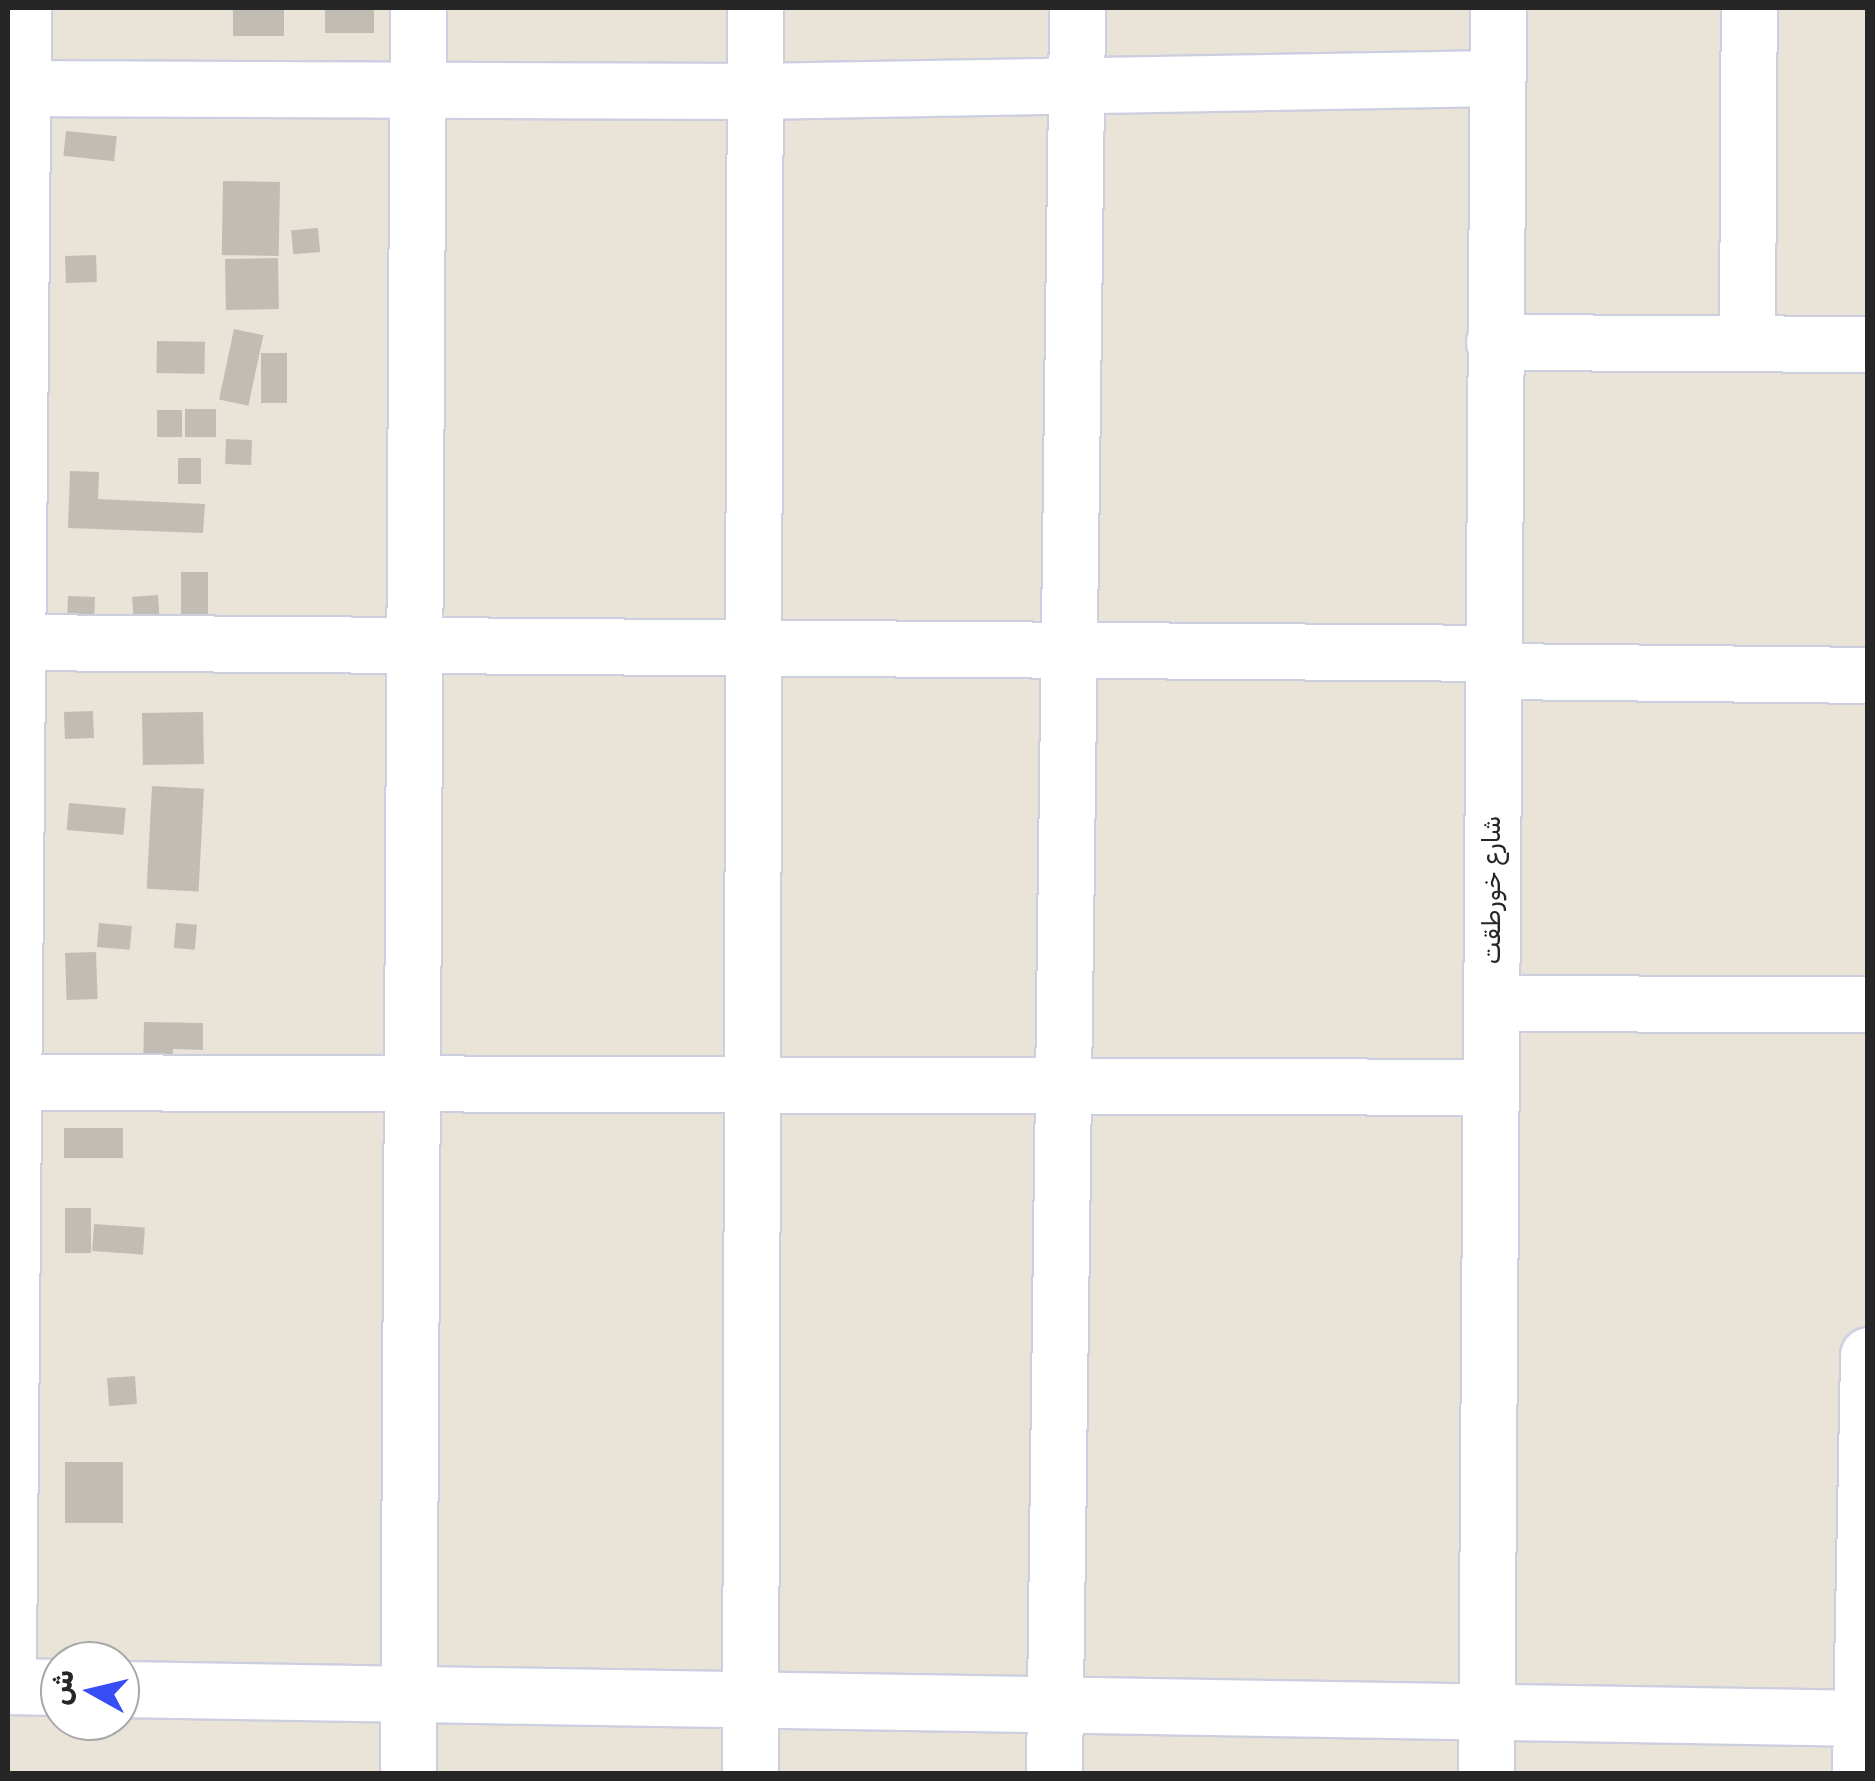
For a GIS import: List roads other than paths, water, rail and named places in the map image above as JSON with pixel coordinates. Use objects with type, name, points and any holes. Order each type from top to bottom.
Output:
[{"type":"street","points":[[8,1661],[12,1082],[10,323],[15,88],[23,8]]},
{"type":"street","points":[[408,1774],[418,8]]},
{"type":"street","points":[[750,1774],[755,1090],[755,8]]},
{"type":"street","points":[[1054,1774],[1069,1089],[1066,651],[1078,8]]},
{"type":"street","name":"شارع خورطقت","points":[[1486,1774],[1498,8]]},
{"type":"street","points":[[1747,342],[1748,8]]},
{"type":"street","points":[[15,88],[753,91],[1496,78]]},
{"type":"street","points":[[1494,342],[1868,344]]},
{"type":"street","points":[[12,642],[1066,651],[1868,675]]},
{"type":"street","points":[[1491,1003],[1868,1004]]},
{"type":"street","points":[[12,1082],[412,1083],[755,1090],[1490,1087]]},
{"type":"street","points":[[1860,1774],[1864,1718],[1867,1358]]},
{"type":"street","points":[[8,1686],[40,1687]]},
{"type":"street","points":[[140,1688],[1486,1716],[1864,1718]]}]
